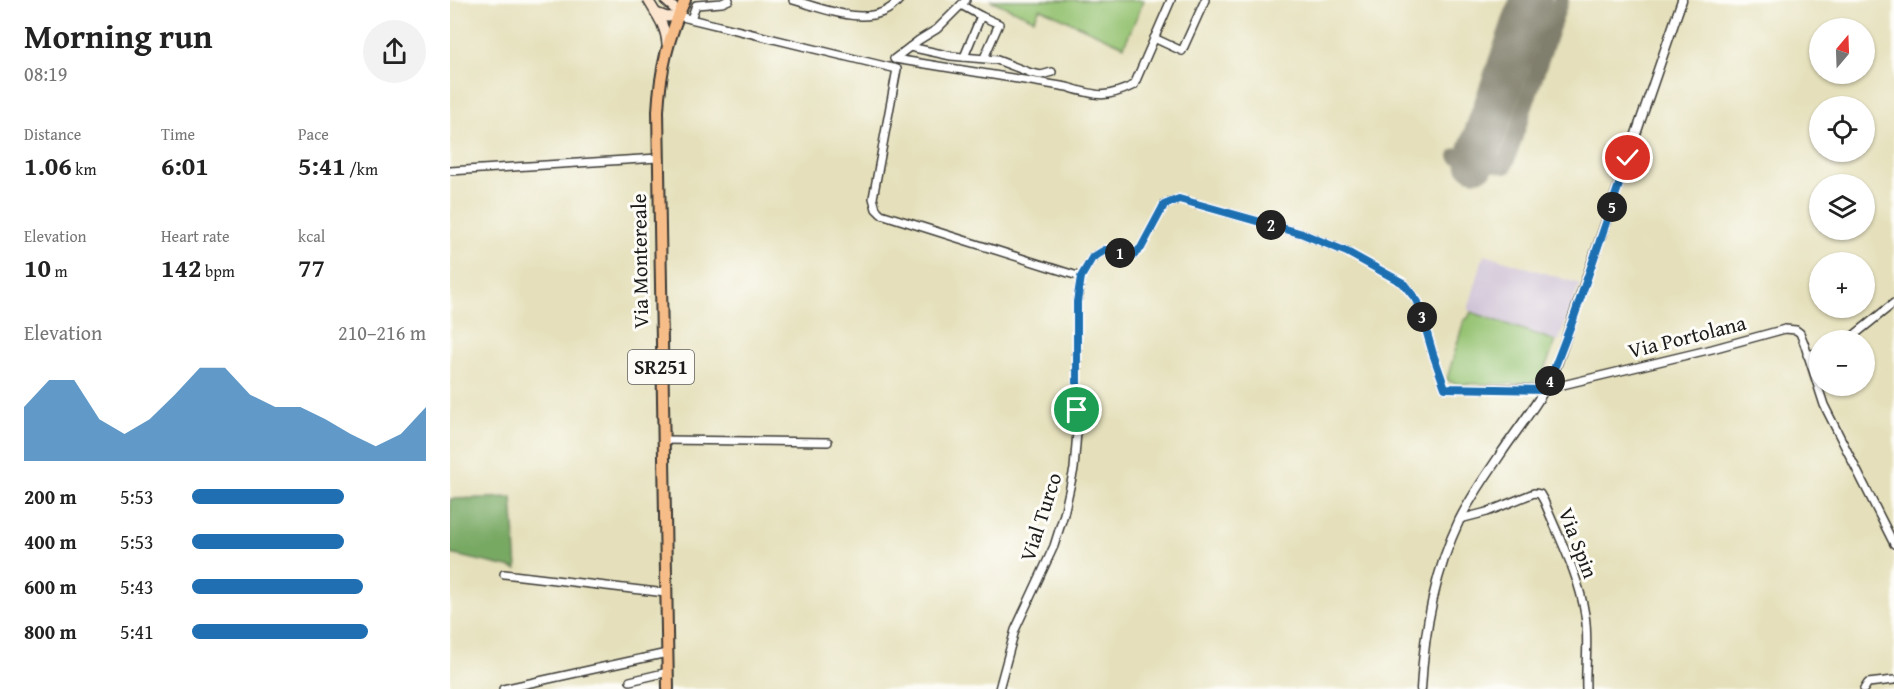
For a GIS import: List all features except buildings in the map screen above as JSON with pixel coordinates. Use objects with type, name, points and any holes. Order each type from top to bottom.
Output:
[{"type":"main road","points":[[648,0],[666,34],[667,46]]},
{"type":"main road","points":[[656,13],[667,17],[678,16],[675,9],[665,0]]},
{"type":"main road","name":"SR251","points":[[678,16],[685,0]]},
{"type":"main road","name":"Via Montereale","points":[[668,689],[658,158],[659,88],[667,46],[678,16]]},
{"type":"street","points":[[691,19],[696,5],[716,4],[729,0]]},
{"type":"street","points":[[793,0],[854,16],[871,16],[885,11],[899,0]]},
{"type":"street","points":[[895,59],[1067,87],[1094,95],[1109,95],[1134,85],[1171,0]]},
{"type":"street","points":[[1154,38],[1182,51],[1205,0]]},
{"type":"street","points":[[1421,689],[1423,651],[1430,604],[1443,559],[1460,519],[1501,454],[1546,390],[1574,317],[1682,0]]},
{"type":"street","points":[[885,66],[937,29],[964,2],[981,16],[999,24],[984,58]]},
{"type":"street","points":[[678,16],[897,69],[873,198],[876,209],[881,213],[1081,277],[1092,258],[1105,250],[1133,255],[1141,248],[1164,205],[1179,199],[1303,234],[1347,252],[1403,283],[1418,302],[1445,388],[1546,390]]},
{"type":"street","points":[[963,57],[981,16]]},
{"type":"street","points":[[910,47],[951,56],[997,60],[1041,75],[1052,72]]},
{"type":"street","points":[[450,171],[658,158]]},
{"type":"street","name":"Vial Turco","points":[[999,689],[1015,630],[1054,546],[1074,469],[1077,432],[1077,302],[1081,277]]},
{"type":"street","points":[[1860,330],[1894,303]]},
{"type":"street","name":"Via Portolana","points":[[1546,390],[1785,328],[1791,328],[1800,333],[1807,355]]},
{"type":"street","points":[[1807,355],[1824,405],[1894,544]]},
{"type":"street","points":[[663,440],[828,442]]},
{"type":"street","name":"Via Spin","points":[[1460,519],[1480,515],[1534,493],[1540,494],[1574,572],[1584,605],[1586,689]]},
{"type":"street","points":[[504,574],[666,593]]},
{"type":"street","points":[[503,689],[667,653]]},
{"type":"street","points":[[630,681],[668,672]]},
{"type":"street","points":[[1864,689],[1868,683],[1894,680]]},
{"type":"shaded area","points":[[1484,254],[1580,284],[1559,341],[1468,310]]},
{"type":"green space","points":[[990,0],[1144,0],[1124,46],[1040,8],[1034,19]]},
{"type":"green space","points":[[1471,312],[1556,341],[1541,378],[1530,384],[1458,384],[1449,381],[1447,379],[1464,320]]},
{"type":"green space","points":[[512,497],[517,569],[450,554],[450,499]]},
{"type":"taxiway","points":[[1457,156],[1505,166],[1561,0]]},
{"type":"runway","points":[[1476,160],[1531,0]]},
{"type":"route","points":[[1077,410],[1077,302],[1081,277],[1092,258],[1105,250],[1133,255],[1141,248],[1164,205],[1179,199],[1303,234],[1347,252],[1403,283],[1418,302],[1445,388],[1496,387],[1546,390],[1574,317],[1628,158]]}]
